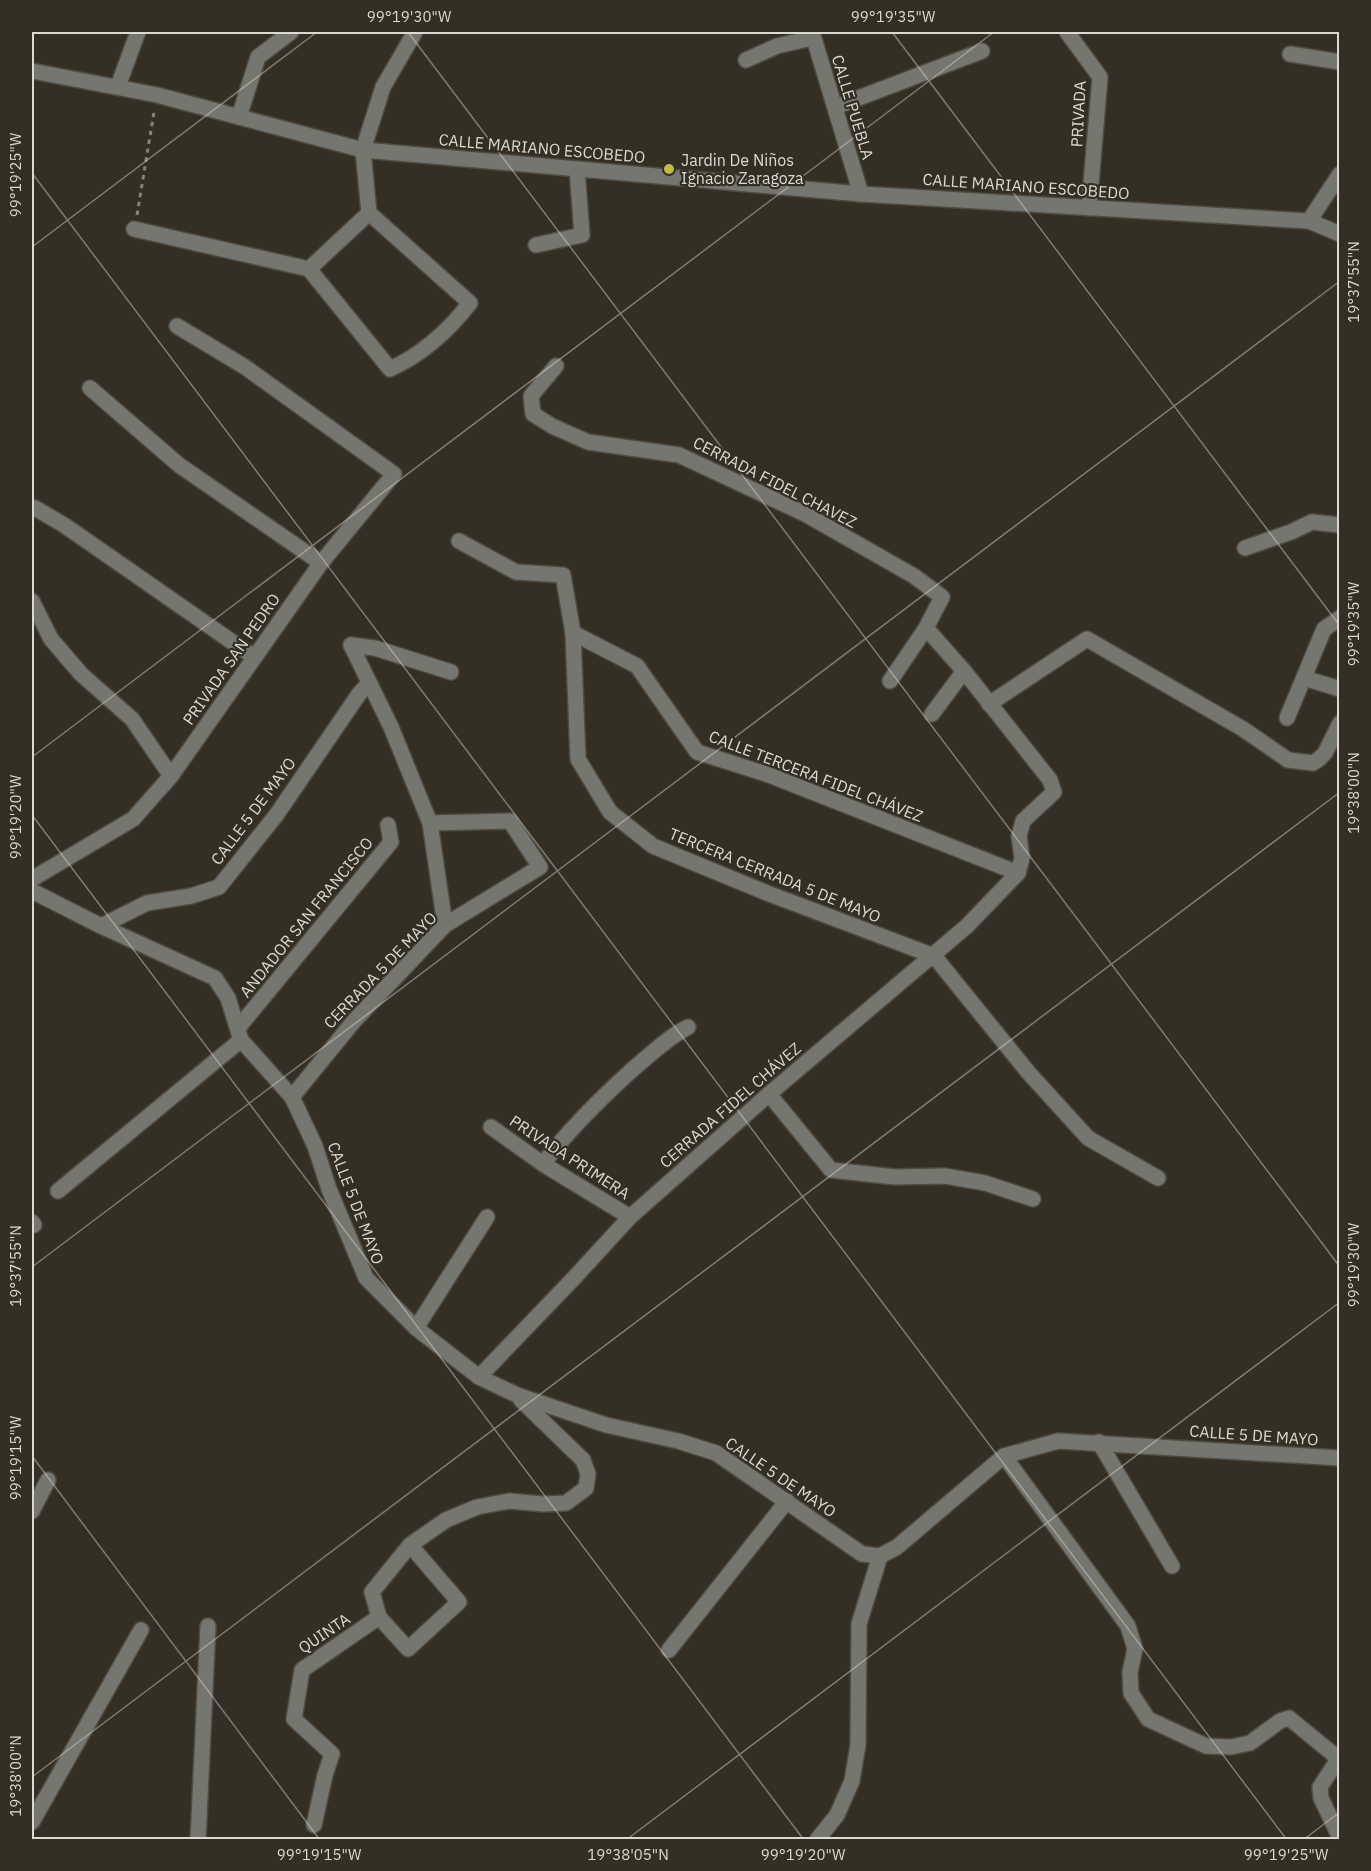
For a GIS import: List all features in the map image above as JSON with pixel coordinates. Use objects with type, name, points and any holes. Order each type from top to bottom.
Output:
[{"type":"street","points":[[118,86],[138,32]]},
{"type":"street","points":[[239,117],[258,57],[291,32]]},
{"type":"street","points":[[134,229],[309,268],[390,369],[411,360],[457,320],[470,303],[369,213],[363,150],[383,87],[415,32]]},
{"type":"street","name":"PRIVADA","points":[[1067,32],[1100,77],[1089,208]]},
{"type":"street","points":[[746,60],[777,46],[812,35]]},
{"type":"street","name":"CALLE PUEBLA","points":[[812,35],[861,194]]},
{"type":"street","points":[[835,107],[982,51]]},
{"type":"street","points":[[1290,54],[1340,62]]},
{"type":"street","name":"CALLE MARIANO ESCOBEDO","points":[[32,71],[157,95],[363,150],[861,194],[1309,221],[1340,234]]},
{"type":"street","points":[[536,245],[582,235],[577,169]]},
{"type":"street","points":[[1309,221],[1340,174]]},
{"type":"street","points":[[309,268],[369,213]]},
{"type":"street","name":"PRIVADA SAN PEDRO","points":[[32,879],[133,819],[171,776],[321,563],[394,474],[245,367],[177,326]]},
{"type":"street","name":"CERRADA FIDEL CHAVEZ","points":[[556,366],[531,396],[533,414],[552,426],[588,442],[679,455],[805,514],[914,576],[942,597],[926,628],[890,681]]},
{"type":"street","points":[[90,388],[179,465],[321,563]]},
{"type":"street","points":[[32,508],[64,525],[254,657]]},
{"type":"street","points":[[1245,548],[1312,522],[1340,525]]},
{"type":"street","name":"TERCERA CERRADA 5 DE MAYO","points":[[459,541],[516,572],[563,575],[573,633],[578,759],[610,812],[653,846],[767,893],[934,956]]},
{"type":"street","points":[[32,601],[51,639],[81,674],[132,719],[171,776]]},
{"type":"street","points":[[1287,718],[1324,629],[1340,618]]},
{"type":"street","points":[[926,628],[964,671],[1050,780],[1054,792],[1023,821],[1019,836],[1022,858],[1018,873]]},
{"type":"street","name":"CALLE TERCERA FIDEL CHÁVEZ","points":[[573,633],[637,666],[697,752],[770,775],[1018,873]]},
{"type":"street","points":[[989,704],[1087,639],[1243,729],[1288,760],[1313,763],[1319,759],[1325,753],[1340,723]]},
{"type":"street","points":[[445,925],[430,823],[391,727],[351,645],[375,648],[451,672]]},
{"type":"street","points":[[933,714],[964,671]]},
{"type":"street","points":[[1304,678],[1340,689]]},
{"type":"street","name":"CALLE 5 DE MAYO","points":[[101,926],[147,903],[191,896],[219,887],[277,814],[359,694],[369,684]]},
{"type":"street","name":"CERRADA 5 DE MAYO","points":[[292,1097],[354,1021],[445,925],[540,867],[510,821],[430,823]]},
{"type":"street","name":"ANDADOR SAN FRANCISCO","points":[[239,1034],[391,842],[388,825]]},
{"type":"street","name":"CERRADA FIDEL CHÁVEZ","points":[[479,1377],[630,1216],[769,1094],[934,956],[967,926],[1018,873]]},
{"type":"street","points":[[32,891],[101,926],[215,978],[228,998],[239,1034],[292,1097]]},
{"type":"street","points":[[934,956],[1028,1072],[1088,1138],[1158,1178]]},
{"type":"street","points":[[543,1164],[559,1142],[612,1089],[670,1036],[688,1027]]},
{"type":"street","points":[[58,1191],[239,1034]]},
{"type":"street","points":[[769,1094],[831,1170],[895,1178],[945,1176],[985,1184],[1033,1199]]},
{"type":"street","name":"CALLE 5 DE MAYO","points":[[292,1097],[315,1146],[329,1189],[366,1278],[416,1328],[479,1377],[517,1395],[606,1425],[678,1441],[716,1454],[862,1554],[880,1556],[897,1547],[1004,1456],[1058,1441],[1340,1458]]},
{"type":"street","name":"PRIVADA PRIMERA","points":[[491,1127],[543,1164],[630,1216]]},
{"type":"street","points":[[416,1328],[487,1217]]},
{"type":"street","points":[[410,1545],[459,1602],[408,1649],[380,1617],[372,1592],[410,1545],[446,1520],[477,1507],[509,1501],[543,1504],[566,1503],[586,1488],[588,1474],[583,1460],[517,1395]]},
{"type":"street","points":[[1099,1442],[1172,1566]]},
{"type":"street","points":[[1004,1456],[1128,1626],[1135,1649],[1130,1672],[1131,1693],[1148,1719],[1206,1746],[1231,1747],[1250,1743],[1280,1721],[1289,1718],[1333,1754],[1337,1761],[1320,1787],[1321,1798],[1340,1838]]},
{"type":"street","points":[[32,1511],[48,1480]]},
{"type":"street","points":[[669,1650],[787,1501]]},
{"type":"street","points":[[817,1839],[837,1815],[852,1781],[858,1745],[859,1624],[880,1556]]},
{"type":"street","name":"QUINTA","points":[[314,1825],[325,1775],[333,1754],[294,1719],[302,1670],[380,1617]]},
{"type":"street","points":[[198,1839],[208,1626]]},
{"type":"street","points":[[32,1822],[141,1630]]},
{"type":"path","points":[[134,229],[157,95]]},
{"type":"place","name":"Jardin De Niños Ignacio Zaragoza","points":[[669,169]]}]
